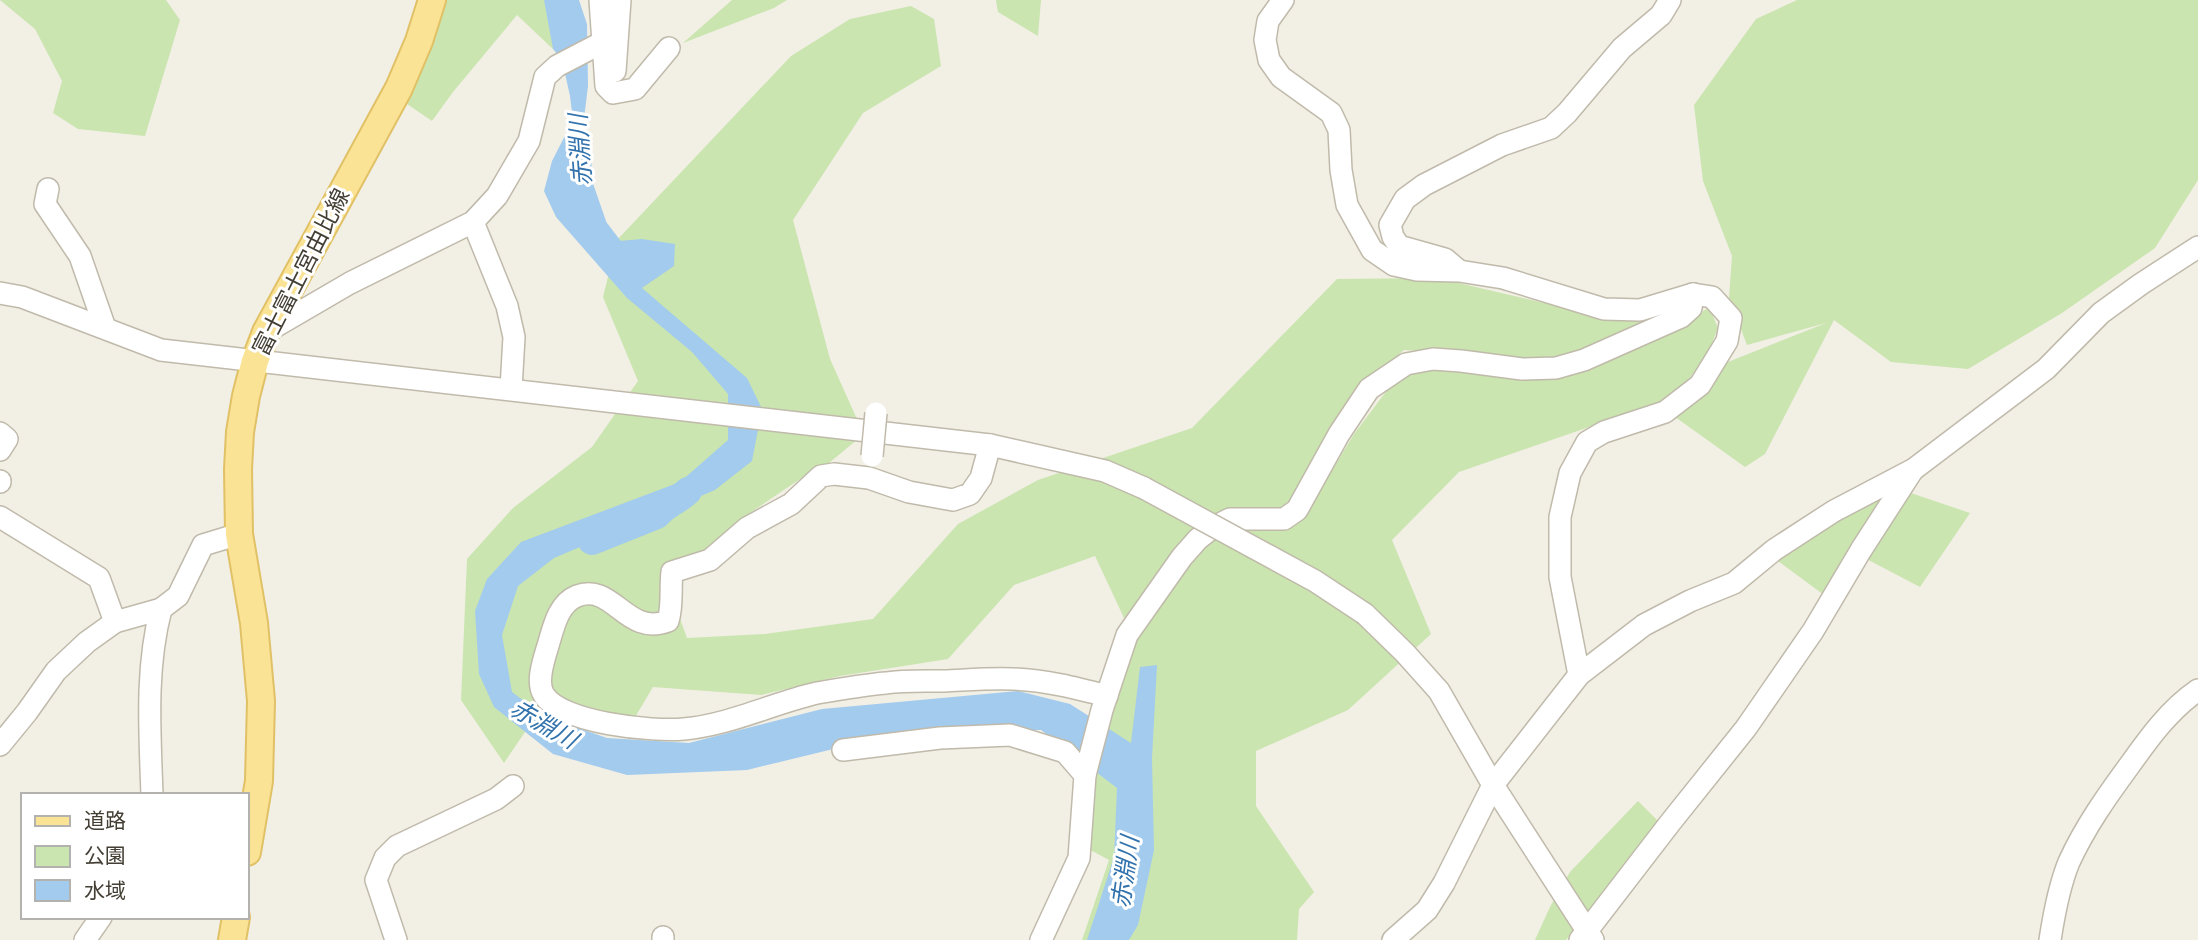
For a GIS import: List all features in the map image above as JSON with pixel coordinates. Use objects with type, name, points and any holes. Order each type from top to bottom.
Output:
[{"type":"main road","name":"富士富士宮由比線","points":[[248,846],[259,781],[261,701],[254,623],[239,534],[238,469],[246,396],[266,332],[399,88],[419,41],[432,0]]},
{"type":"main road","points":[[232,940],[236,919]]},
{"type":"street","points":[[600,0],[598,44],[606,86],[613,93]]},
{"type":"street","points":[[613,93],[620,0]]},
{"type":"street","points":[[1283,0],[1268,21],[1265,40],[1269,60],[1281,77],[1331,113],[1339,130],[1341,170],[1348,205],[1372,250],[1394,265],[1417,270],[1459,271],[1503,278],[1604,309],[1640,310],[1693,294],[1712,297],[1731,318],[1727,341],[1700,385],[1665,412],[1604,432],[1587,442],[1570,473],[1560,517],[1560,577],[1579,675]]},
{"type":"street","points":[[1459,271],[1445,259],[1399,246],[1392,237],[1390,225],[1405,199],[1424,185],[1502,145],[1550,128],[1567,113],[1622,48],[1661,15],[1670,0]]},
{"type":"street","points":[[266,332],[350,283],[473,222],[497,196],[529,141],[545,77],[557,66],[598,44]]},
{"type":"street","points":[[613,93],[635,89],[669,48]]},
{"type":"street","points":[[48,189],[45,204],[80,256],[105,328]]},
{"type":"street","points":[[473,222],[507,306],[512,327],[514,337],[511,389]]},
{"type":"street","points":[[1392,940],[1427,910],[1444,883],[1493,785],[1579,675],[1644,625],[1690,601],[1734,583],[1774,550],[1834,511],[1914,469],[2046,369],[2101,313],[2198,247]]},
{"type":"street","points":[[0,293],[22,296],[160,349],[990,445],[1105,471],[1144,488],[1291,568],[1365,614],[1439,691],[1493,785],[1587,937],[1746,728],[1813,631],[1861,550],[1914,469]]},
{"type":"street","points":[[1041,940],[1079,858],[1085,775],[1104,703],[1127,635],[1182,557],[1198,539],[1230,519],[1284,519],[1297,510],[1339,434],[1369,389],[1406,364],[1433,359],[1461,360],[1522,369],[1556,368],[1575,363],[1681,317],[1691,308],[1693,294]]},
{"type":"street","points":[[869,478],[876,412]]},
{"type":"street","points":[[0,433],[7,439],[0,450]]},
{"type":"street","points":[[990,445],[981,478],[970,494],[953,500],[909,492],[869,478],[834,474],[821,476],[791,504],[747,528],[710,560],[673,572],[670,590],[671,613],[668,621],[656,625],[638,622],[604,597],[593,593],[578,595],[564,604],[545,656],[541,678],[542,693],[552,705],[623,728],[684,729],[817,694],[888,682],[1014,678],[1065,685],[1104,703]]},
{"type":"street","points":[[0,517],[99,578],[115,622]]},
{"type":"street","points":[[0,745],[56,671],[87,642],[115,622],[161,609],[178,596],[203,545],[239,534]]},
{"type":"street","points":[[152,793],[149,700],[155,630],[161,609]]},
{"type":"street","points":[[2050,940],[2054,913],[2068,864],[2094,815],[2154,732],[2185,699],[2198,690]]},
{"type":"street","points":[[843,750],[940,738],[1010,735],[1065,752],[1085,775]]},
{"type":"street","points":[[396,940],[376,880],[385,858],[397,846],[496,799],[513,786]]},
{"type":"street","points":[[85,940],[100,919]]},
{"type":"green space","points":[[0,0],[166,0],[180,20],[145,136],[78,129],[53,113],[62,81],[35,29]]},
{"type":"green space","points":[[442,0],[575,0],[585,33],[553,49],[517,15],[432,121],[407,104],[437,29]]},
{"type":"green space","points":[[732,0],[787,0],[774,8],[683,43]]},
{"type":"green space","points":[[996,0],[1041,0],[1038,36],[998,12]]},
{"type":"green space","points":[[1797,0],[2198,0],[2198,180],[2155,248],[2062,313],[1968,369],[1891,362],[1834,320],[1765,454],[1745,467],[1671,414],[1723,364],[1826,323],[1747,345],[1729,298],[1732,256],[1703,181],[1694,105],[1756,19]]},
{"type":"green space","points":[[911,6],[934,19],[941,66],[863,113],[793,220],[830,359],[861,428],[858,439],[829,463],[812,471],[747,515],[699,554],[662,569],[687,638],[765,634],[873,619],[958,524],[1038,480],[1192,428],[1337,279],[1437,278],[1604,317],[1657,316],[1659,320],[1554,360],[1404,350],[1356,392],[1289,507],[1231,509],[1125,620],[1095,556],[1014,585],[948,659],[840,676],[761,695],[653,687],[631,724],[540,710],[504,763],[461,700],[467,559],[513,508],[592,447],[638,381],[603,297],[617,240],[791,56],[850,19]]},
{"type":"green space","points":[[1709,307],[1718,328],[1708,353],[1676,397],[1459,472],[1392,540],[1431,634],[1348,710],[1256,751],[1256,806],[1314,892],[1299,909],[1297,940],[1082,940],[1109,860],[1085,847],[1099,734],[1136,636],[1212,532],[1306,513],[1354,434],[1394,381],[1413,370],[1553,374],[1670,334]]},
{"type":"green space","points":[[1896,488],[1970,513],[1920,587],[1859,555],[1824,595],[1774,558],[1847,506]]},
{"type":"green space","points":[[1638,801],[1662,825],[1566,940],[1535,940],[1570,872]]},
{"type":"water","points":[[544,0],[579,0],[587,24],[588,86],[577,204],[596,243],[642,239],[675,244],[674,266],[642,288],[747,378],[762,409],[752,461],[715,490],[554,558],[518,586],[502,635],[512,692],[544,716],[607,738],[689,743],[822,709],[1018,691],[1070,704],[1131,743],[1140,667],[1157,665],[1152,758],[1154,850],[1138,925],[1129,940],[1087,940],[1114,857],[1117,788],[1041,730],[899,733],[747,770],[627,775],[553,754],[494,707],[479,674],[475,611],[487,579],[521,542],[680,482],[728,440],[728,394],[692,352],[627,298],[556,217],[544,191],[552,161],[573,120],[562,60],[553,49]]},
{"type":"waterway","name":"赤淵川","points":[[577,147],[578,183],[594,229],[626,271]]},
{"type":"waterway","name":"赤淵川","points":[[592,541],[657,515],[688,491]]}]
